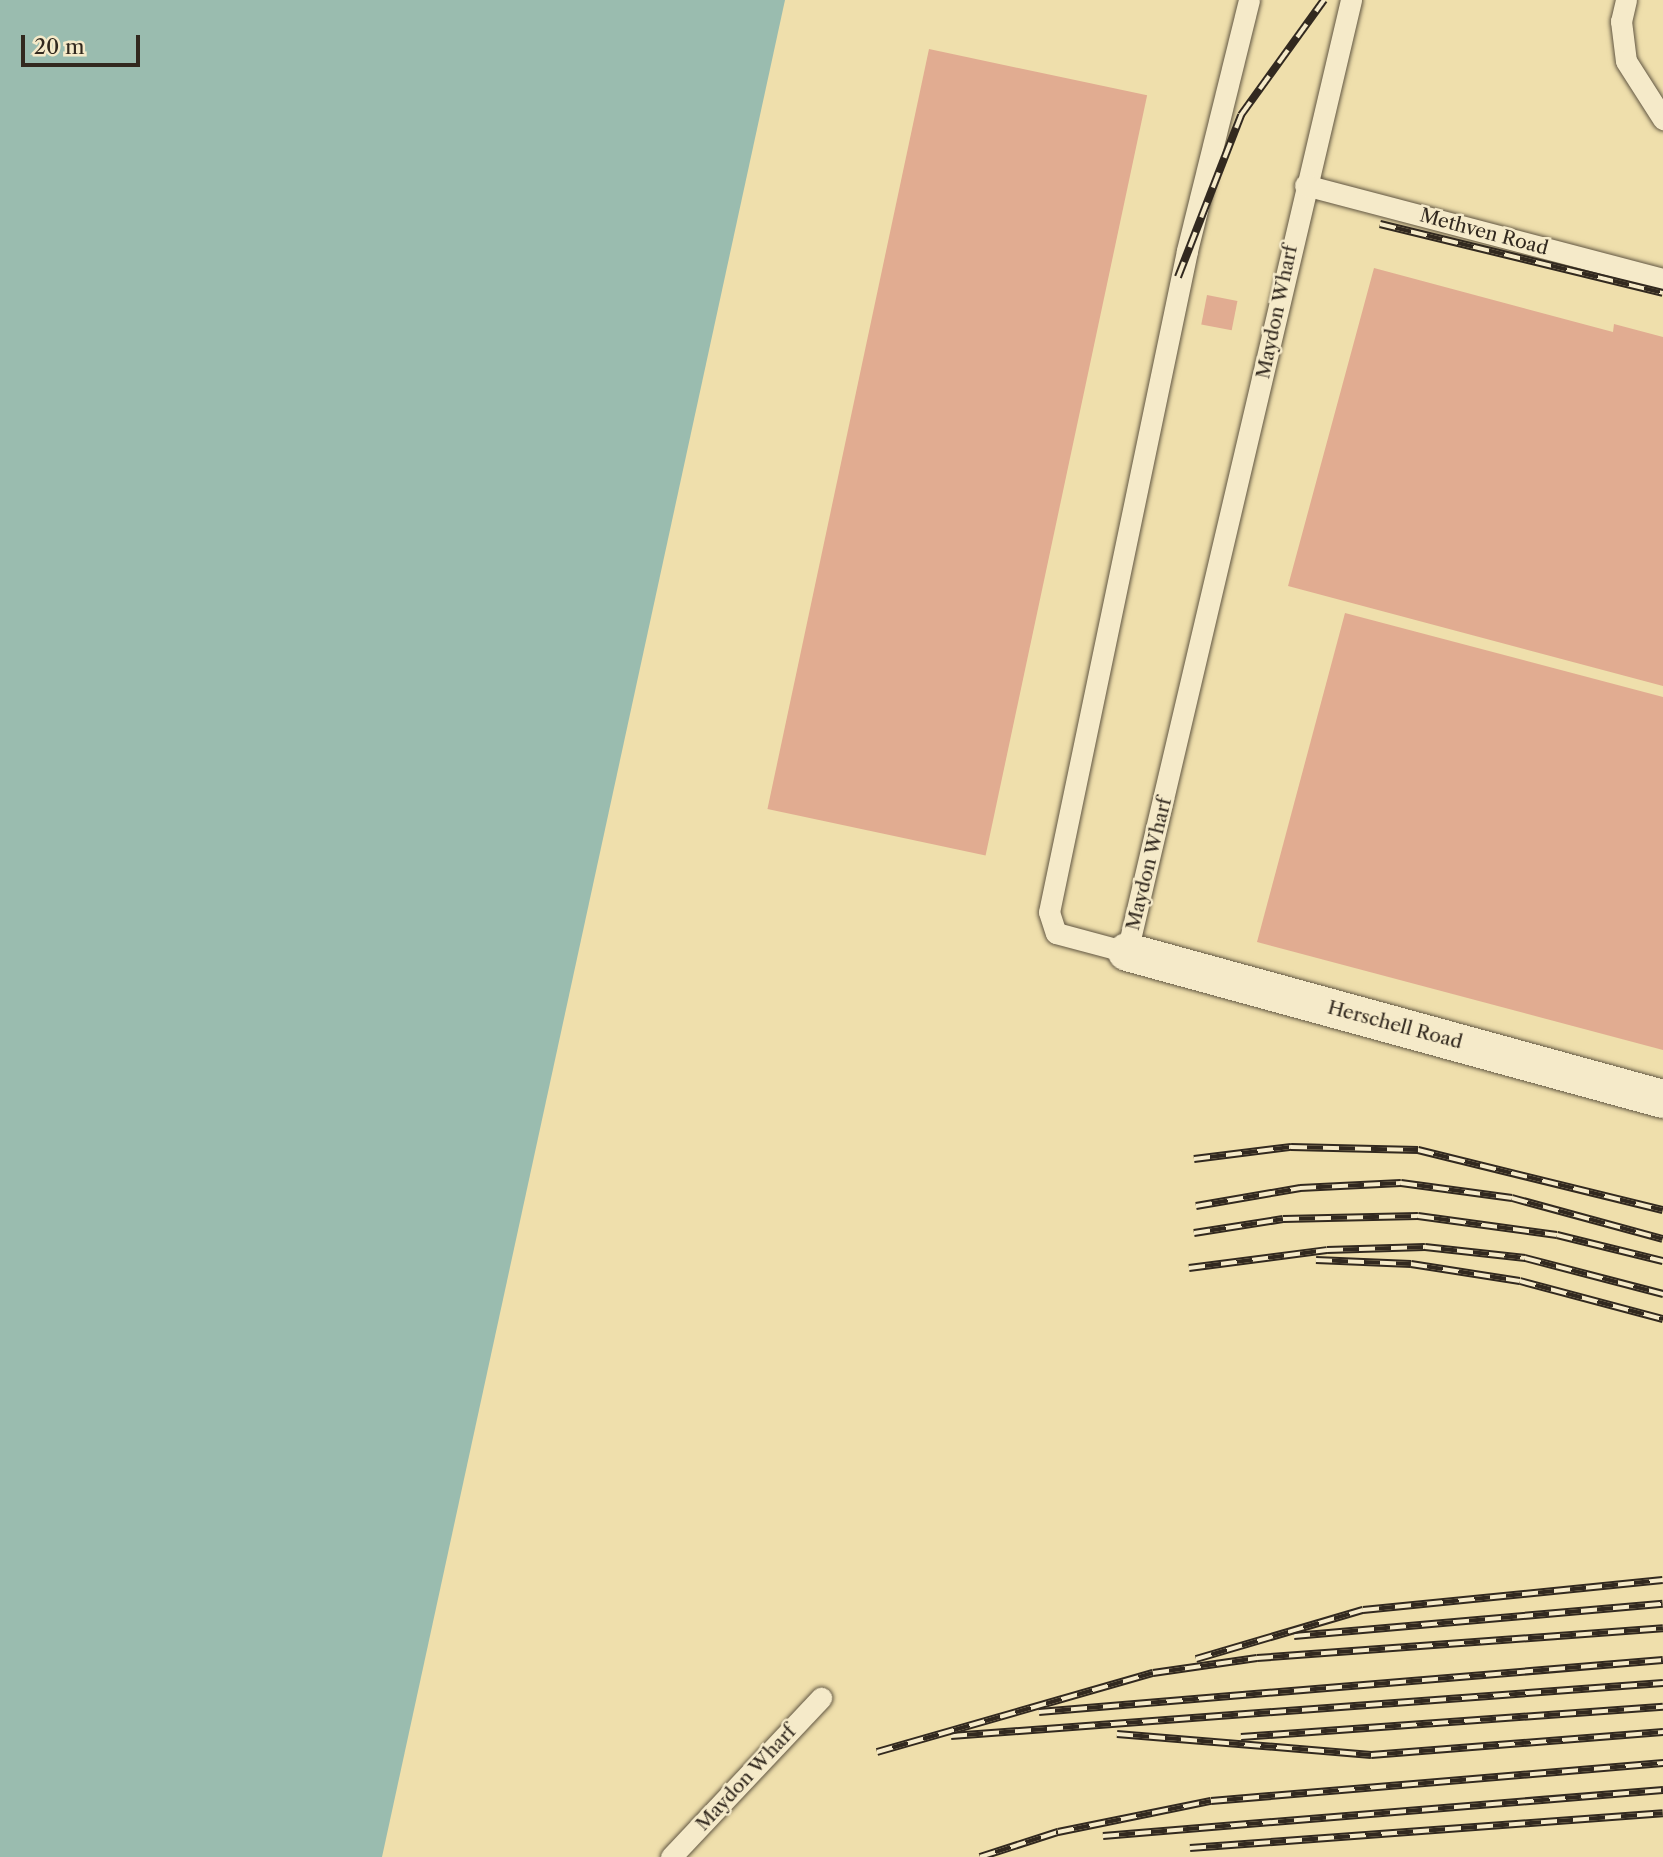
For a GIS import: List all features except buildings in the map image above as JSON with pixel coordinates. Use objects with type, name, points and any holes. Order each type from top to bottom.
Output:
[{"type":"street","name":"Herschell Road","points":[[1127,952],[1663,1099]]},
{"type":"lane","name":"Maydon Wharf","points":[[1249,0],[1187,251],[1049,912],[1056,933],[1127,952],[1348,9]]},
{"type":"lane","points":[[1626,0],[1620,21],[1626,61],[1663,118]]},
{"type":"lane","name":"Methven Road","points":[[1305,185],[1663,279]]},
{"type":"lane","name":"Maydon Wharf","points":[[671,1857],[821,1699]]},
{"type":"shaded area","points":[[0,0],[785,0],[382,1857],[0,1857]]},
{"type":"railway","points":[[1178,277],[1241,115],[1324,0]]},
{"type":"railway","points":[[1380,224],[1663,293]]},
{"type":"railway","points":[[1194,1159],[1291,1147],[1418,1150],[1663,1210]]},
{"type":"railway","points":[[1196,1206],[1300,1188],[1401,1183],[1512,1198],[1663,1239]]},
{"type":"railway","points":[[1194,1233],[1283,1219],[1418,1216],[1557,1235],[1663,1261]]},
{"type":"railway","points":[[1189,1268],[1327,1250],[1425,1247],[1525,1258],[1663,1294]]},
{"type":"railway","points":[[1316,1260],[1411,1264],[1520,1281],[1663,1319]]},
{"type":"railway","points":[[1196,1659],[1363,1610],[1663,1580]]},
{"type":"railway","points":[[1294,1636],[1663,1604]]},
{"type":"railway","points":[[877,1752],[1153,1673],[1257,1658],[1663,1628]]},
{"type":"railway","points":[[1039,1712],[1663,1660]]},
{"type":"railway","points":[[951,1736],[1663,1683]]},
{"type":"railway","points":[[1241,1737],[1663,1707]]},
{"type":"railway","points":[[1117,1734],[1371,1755],[1663,1732]]},
{"type":"railway","points":[[980,1857],[1058,1832],[1211,1801],[1663,1763]]},
{"type":"railway","points":[[1103,1836],[1663,1790]]},
{"type":"railway","points":[[1190,1848],[1663,1813]]}]
